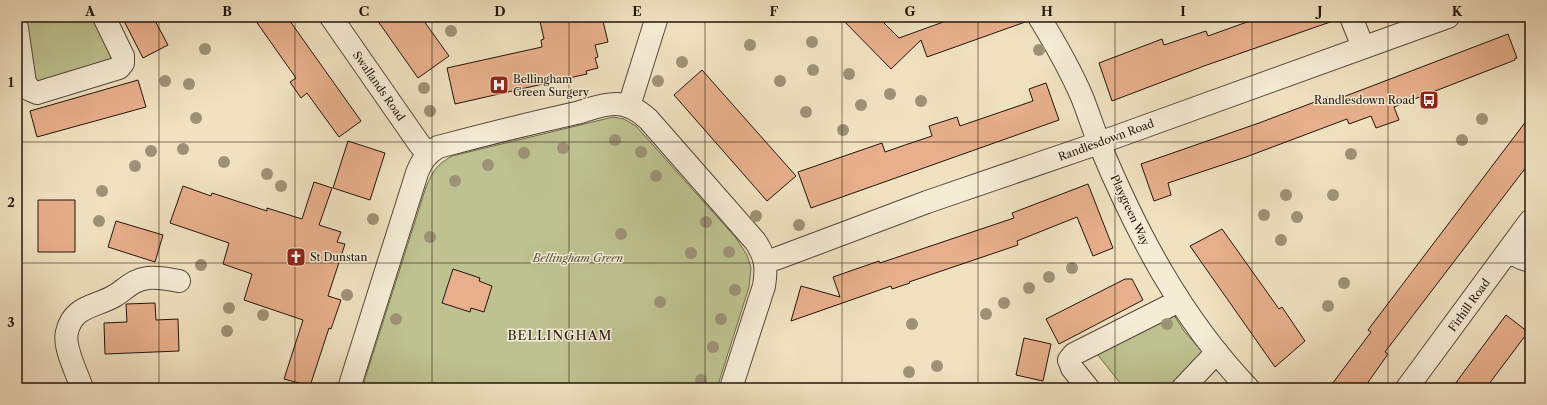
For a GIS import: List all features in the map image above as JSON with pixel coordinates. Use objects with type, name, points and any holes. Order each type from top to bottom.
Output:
[{"type":"street","points":[[17,28],[25,83],[30,90],[37,93],[119,68],[123,63],[123,56],[104,17]]},
{"type":"street","name":"Swallands Road","points":[[331,17],[420,145],[428,153]]},
{"type":"street","points":[[629,106],[657,17]]},
{"type":"street","name":"Playgreen Way","points":[[1039,17],[1070,71],[1082,97],[1099,142],[1138,230],[1157,266],[1179,301],[1217,352],[1248,388]]},
{"type":"street","points":[[1351,17],[1362,47]]},
{"type":"street","name":"Randlesdown Road","points":[[765,262],[927,202],[1448,17]]},
{"type":"street","points":[[348,388],[417,173],[421,162],[428,153],[438,147],[605,105],[617,104],[629,106],[639,111],[648,119],[755,241],[762,252],[766,271],[764,286],[731,388]]},
{"type":"street","name":"Firhill Road","points":[[1407,388],[1530,221]]},
{"type":"street","points":[[1508,251],[1530,261]]},
{"type":"street","points":[[82,388],[66,345],[66,333],[71,322],[78,313],[89,306],[116,295],[126,286],[136,281],[149,278],[179,281]]},
{"type":"street","points":[[1088,388],[1072,368],[1069,360],[1074,354],[1179,301]]},
{"type":"street","points":[[1183,388],[1217,352]]},
{"type":"green space","points":[[20,17],[100,17],[118,61],[39,88],[30,81]]},
{"type":"green space","name":"Bellingham Green","points":[[613,117],[624,119],[636,126],[736,238],[747,255],[751,268],[749,287],[717,388],[362,388],[426,187],[433,173],[442,162],[452,156]]},
{"type":"green space","points":[[1171,310],[1184,331],[1206,356],[1175,388],[1124,388],[1094,350]]},
{"type":"building","points":[[122,17],[153,17],[168,45],[143,58]]},
{"type":"building","points":[[253,17],[287,17],[361,121],[339,137],[307,93],[301,98],[290,82],[296,78]]},
{"type":"building","points":[[375,17],[421,17],[449,56],[418,78]]},
{"type":"building","points":[[539,17],[602,17],[608,42],[595,45],[598,57],[595,58],[598,68],[586,71],[587,74],[455,104],[447,68],[542,47],[541,40],[544,39]]},
{"type":"building","points":[[840,17],[878,17],[899,38],[957,17],[1027,17],[1028,21],[927,57],[921,40],[891,69]]},
{"type":"building","points":[[1261,17],[1335,17],[1336,20],[1204,66],[1112,101],[1099,63],[1162,39],[1164,45],[1206,31],[1208,36]]},
{"type":"building","points":[[1508,34],[1517,58],[1515,58],[1515,60],[1394,107],[1399,120],[1376,128],[1371,116],[1349,124],[1347,119],[1246,157],[1168,183],[1171,195],[1154,201],[1141,164],[1259,123],[1328,97],[1330,102]]},
{"type":"building","points":[[702,70],[796,176],[767,201],[674,95]]},
{"type":"building","points":[[138,80],[146,107],[37,137],[30,111]]},
{"type":"building","points":[[1046,83],[1059,120],[811,208],[798,172],[882,143],[885,152],[932,136],[929,126],[957,117],[960,126],[1033,101],[1029,89]]},
{"type":"building","points":[[1530,116],[1530,162],[1385,352],[1388,354],[1364,388],[1329,388],[1371,332],[1368,330]]},
{"type":"building","points":[[348,141],[385,153],[370,200],[333,188]]},
{"type":"building","points":[[314,182],[332,188],[319,225],[341,232],[337,242],[345,244],[328,296],[341,300],[331,329],[329,328],[310,386],[284,379],[303,320],[244,300],[252,274],[223,264],[229,243],[170,223],[183,186],[211,196],[212,193],[267,211],[267,208],[302,219]]},
{"type":"building","points":[[1088,184],[1113,248],[1093,256],[1077,217],[1017,241],[1018,245],[909,282],[910,283],[892,289],[891,286],[791,321],[801,286],[840,297],[833,277],[879,261],[880,263],[1014,218],[1012,213]]},
{"type":"building","points":[[38,200],[75,200],[75,252],[38,252]]},
{"type":"building","points":[[116,221],[163,235],[155,262],[108,247]]},
{"type":"building","points":[[1222,229],[1279,309],[1282,307],[1305,341],[1275,367],[1190,246]]},
{"type":"building","points":[[453,269],[480,278],[479,281],[492,286],[484,312],[471,308],[470,312],[442,303]]},
{"type":"building","points":[[1125,279],[1132,279],[1143,300],[1059,344],[1046,319]]},
{"type":"building","points":[[155,303],[156,320],[178,319],[179,351],[105,354],[104,323],[127,322],[126,304]]},
{"type":"building","points":[[1506,315],[1528,332],[1486,388],[1452,388]]},
{"type":"building","points":[[1024,338],[1051,344],[1043,381],[1016,375]]},
{"type":"place","name":"Bellingham Green Surgery","points":[[499,85]]},
{"type":"place","name":"Randlesdown Road","points":[[1429,100]]},
{"type":"place","name":"St Dunstan","points":[[296,257]]},
{"type":"district","name":"BELLINGHAM","points":[[560,335]]}]
